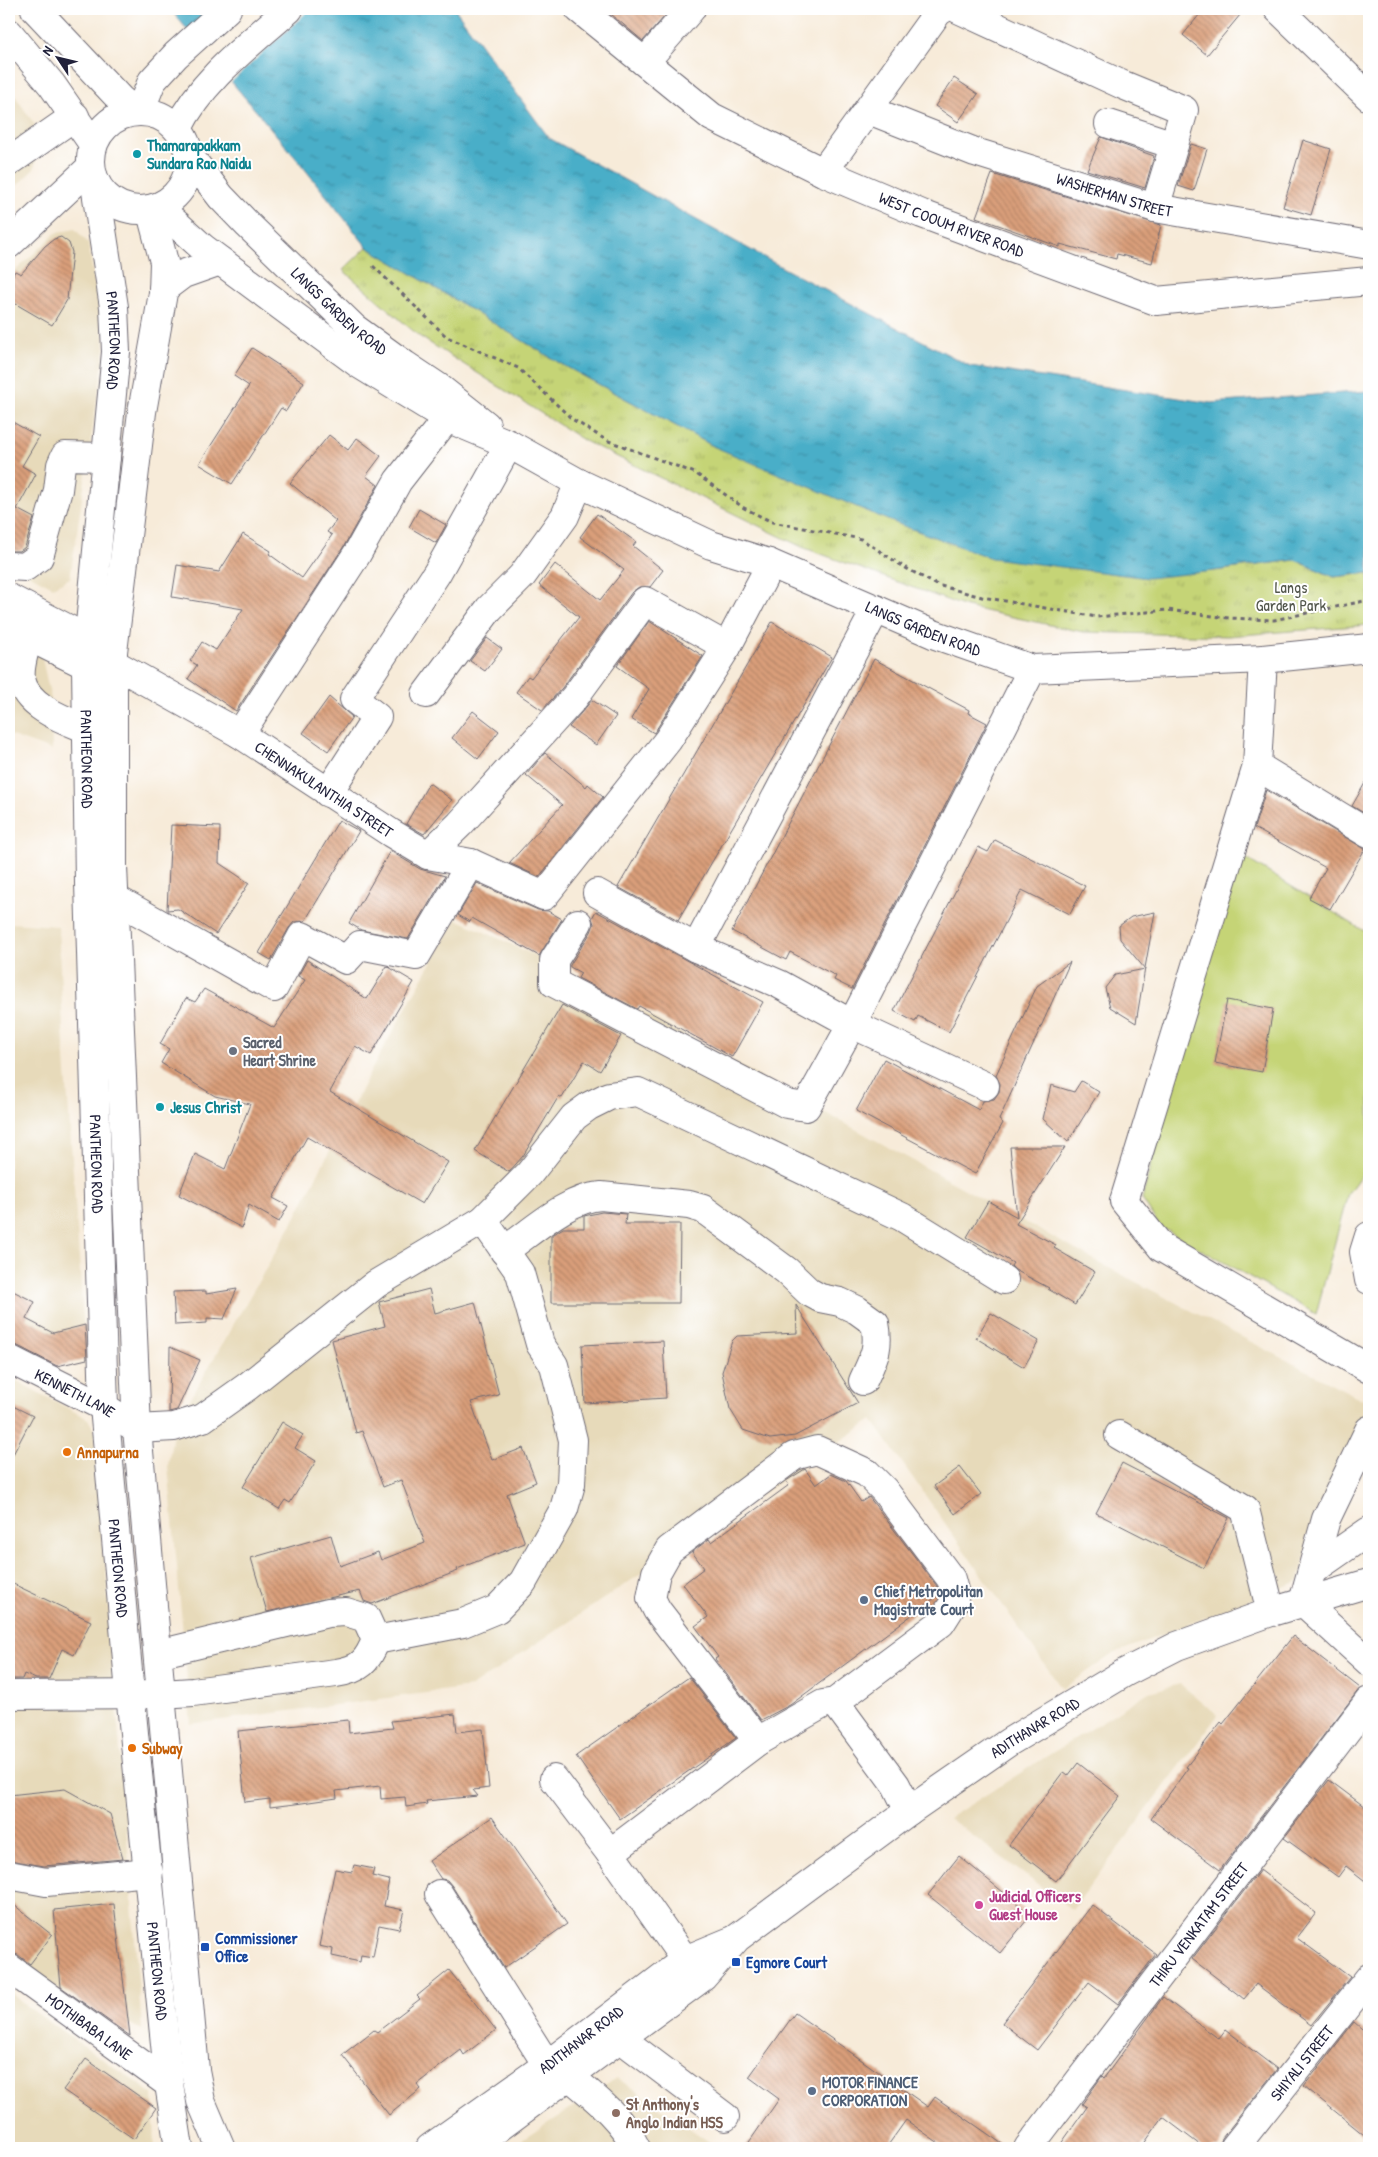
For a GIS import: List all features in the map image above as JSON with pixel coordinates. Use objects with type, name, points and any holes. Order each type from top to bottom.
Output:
[{"type":"street","points":[[35,9],[107,85],[137,111]]},
{"type":"street","points":[[137,111],[152,81],[176,55],[227,9]]},
{"type":"street","points":[[178,128],[196,98],[212,78],[289,9]]},
{"type":"street","name":"WEST COOUM RIVER ROAD","points":[[579,9],[712,118],[823,172],[922,214],[1156,301],[1369,281]]},
{"type":"street","points":[[645,62],[692,9]]},
{"type":"street","points":[[823,172],[938,12],[943,9]]},
{"type":"street","points":[[958,9],[1114,81],[1184,110],[1155,208]]},
{"type":"street","points":[[1278,9],[1369,98]]},
{"type":"street","points":[[9,33],[75,116],[93,163],[99,188],[116,204],[139,210],[154,208],[172,199],[182,187],[188,173],[190,157],[186,142],[178,128],[161,115],[137,111],[121,114],[109,122],[100,132],[93,163],[9,244]]},
{"type":"street","points":[[107,85],[130,88],[152,81]]},
{"type":"street","name":"WASHERMAN STREET","points":[[869,110],[975,152],[1155,208],[1369,245]]},
{"type":"street","points":[[9,162],[75,116]]},
{"type":"street","points":[[1110,124],[1174,145]]},
{"type":"street","name":"LANGS GARDEN ROAD","points":[[190,157],[221,197],[354,328],[404,366],[438,387],[508,444]]},
{"type":"street","name":"PANTHEON ROAD","points":[[93,163],[116,331],[116,362],[87,653],[89,883],[104,1406],[130,1694],[170,2084],[179,2148]]},
{"type":"street","name":"PANTHEON ROAD","points":[[154,208],[164,262],[163,289],[148,368],[113,664],[114,898],[137,1429],[196,2070],[202,2101],[221,2148]]},
{"type":"street","name":"LANGS GARDEN ROAD","points":[[154,208],[220,261],[359,364],[447,418],[508,444],[579,483],[711,545],[770,563],[933,634],[1032,668],[1263,659],[1369,648]]},
{"type":"street","points":[[163,289],[183,274],[220,261]]},
{"type":"street","points":[[240,734],[357,554],[398,481],[447,418]]},
{"type":"street","points":[[110,419],[141,422]]},
{"type":"street","points":[[328,793],[377,717],[354,699],[436,573],[508,444]]},
{"type":"street","points":[[9,566],[25,567],[40,557],[65,456],[106,458]]},
{"type":"street","points":[[426,694],[489,610],[522,576],[565,516],[579,483]]},
{"type":"street","points":[[428,855],[460,824],[574,698],[645,601],[727,647],[770,563]]},
{"type":"street","points":[[9,598],[87,653]]},
{"type":"street","points":[[696,948],[876,610]]},
{"type":"street","points":[[87,653],[18,632],[21,680],[28,694],[39,705],[87,729]]},
{"type":"street","name":"CHENNAKULANTHIA STREET","points":[[87,653],[113,664],[240,734],[328,793],[428,855],[471,863],[544,896],[668,740],[727,647]]},
{"type":"street","points":[[1263,659],[1257,766],[1124,1201],[1162,1248],[1369,1369]]},
{"type":"street","points":[[578,923],[554,960],[554,983],[787,1104],[806,1107],[852,1024],[1032,668]]},
{"type":"street","points":[[1257,766],[1369,834]]},
{"type":"street","points":[[114,898],[274,988],[302,936],[346,960],[360,945],[416,956],[471,863]]},
{"type":"street","points":[[597,893],[696,948],[779,984],[852,1024],[985,1086]]},
{"type":"street","points":[[137,1429],[174,1427],[203,1418],[248,1386],[376,1284],[483,1220],[529,1174],[574,1117],[589,1106],[609,1096],[638,1092],[902,1217],[1004,1280]]},
{"type":"street","points":[[504,1251],[571,1204],[588,1196],[689,1204],[703,1209],[787,1272],[809,1292],[820,1298],[840,1302],[875,1322],[878,1339],[875,1354],[863,1381]]},
{"type":"street","points":[[376,1640],[463,1623],[497,1609],[523,1582],[564,1509],[571,1484],[573,1440],[554,1365],[540,1344],[520,1273],[483,1220]]},
{"type":"street","points":[[1369,1236],[1364,1252],[1369,1280]]},
{"type":"street","name":"KENNETH LANE","points":[[9,1359],[104,1406],[137,1429]]},
{"type":"street","points":[[1369,1430],[1326,1519],[1303,1602],[1369,1662]]},
{"type":"street","points":[[1119,1435],[1245,1508],[1271,1612]]},
{"type":"street","points":[[610,1853],[758,1741],[823,1704],[835,1702],[941,1623],[953,1604],[955,1594],[951,1579],[884,1490],[867,1473],[817,1450],[794,1456],[669,1550],[656,1572],[652,1586],[651,1598],[657,1610],[758,1741]]},
{"type":"street","points":[[1313,1570],[1369,1531]]},
{"type":"street","name":"ADITHANAR ROAD","points":[[430,2148],[558,2070],[620,2038],[703,1977],[737,1938],[909,1811],[1009,1742],[1126,1672],[1177,1646],[1271,1612],[1369,1583]]},
{"type":"street","points":[[9,1695],[161,1694],[200,1691],[351,1671],[367,1660],[376,1640],[366,1618],[346,1612],[328,1613],[158,1654]]},
{"type":"street","name":"THIRU VENKATAM STREET","points":[[1028,2148],[1369,1701]]},
{"type":"street","points":[[835,1702],[896,1785],[909,1811]]},
{"type":"street","points":[[554,1779],[610,1853],[685,1960]]},
{"type":"street","points":[[9,1875],[46,1882],[149,1872]]},
{"type":"street","points":[[439,1894],[558,2070],[598,2100],[624,2127],[636,2148]]},
{"type":"street","name":"ADITHANAR ROAD","points":[[482,2145],[558,2070],[685,1960],[737,1938]]},
{"type":"street","name":"MOTHIBABA LANE","points":[[9,1968],[170,2084]]},
{"type":"street","name":"SHIYALI STREET","points":[[1234,2148],[1369,1978]]},
{"type":"street","points":[[620,2038],[725,2116]]},
{"type":"path","points":[[373,266],[447,336],[518,368],[572,419],[606,440],[695,473],[744,508],[772,522],[862,539],[904,567],[937,585],[982,596],[1096,617],[1167,610],[1229,618],[1274,620],[1369,600]]},
{"type":"shaded area","points":[[9,87],[41,134],[34,169],[9,193]]},
{"type":"shaded area","points":[[75,229],[88,243],[105,347],[70,578],[53,587],[9,564],[9,277],[56,233]]},
{"type":"shaded area","points":[[9,638],[41,654],[51,699],[52,750],[9,735]]},
{"type":"shaded area","points":[[456,919],[554,964],[1107,1267],[1369,1403],[1369,1412],[1317,1510],[1299,1581],[1113,1654],[1062,1689],[872,1420],[471,1687],[191,1724],[168,1465],[174,1427],[293,1222],[374,1065]]},
{"type":"shaded area","points":[[9,923],[58,926],[63,1029],[85,1344],[55,1358],[9,1335]]},
{"type":"shaded area","points":[[9,1377],[88,1419],[95,1432],[142,2030],[48,1984],[9,1954]]},
{"type":"shaded area","points":[[1180,1684],[1218,1715],[1072,1910],[949,1818],[1149,1692]]},
{"type":"shaded area","points":[[9,1991],[22,2003],[153,2094],[155,2148],[9,2148]]},
{"type":"shaded area","name":"St Anthony's Anglo Indian HSS","points":[[617,2078],[718,2148],[510,2148]]},
{"type":"green space","name":"Langs Garden Park","points":[[367,247],[563,365],[715,447],[1214,571],[1295,560],[1334,577],[1369,573],[1369,625],[1228,636],[1083,632],[966,607],[802,547],[585,441],[419,336],[343,270]]},
{"type":"green space","points":[[1232,850],[1369,934],[1369,1164],[1348,1193],[1316,1314],[1159,1226],[1142,1199]]},
{"type":"water","points":[[170,9],[455,9],[549,138],[785,269],[970,366],[1211,403],[1369,391],[1369,573],[1334,577],[1295,560],[1148,578],[991,558],[890,521],[715,447],[563,365],[367,247],[300,163]]},
{"type":"pier","points":[[238,9],[310,9],[229,84],[197,46]]},
{"type":"building","points":[[605,9],[671,9],[643,41]]},
{"type":"building","points":[[1204,9],[1245,9],[1207,55],[1183,35]]},
{"type":"building","points":[[954,78],[978,94],[958,122],[935,106]]},
{"type":"building","points":[[1101,137],[1154,156],[1145,188],[1087,170]]},
{"type":"building","points":[[1303,140],[1331,149],[1311,215],[1283,207]]},
{"type":"building","points":[[1191,144],[1207,149],[1194,191],[1178,186]]},
{"type":"building","points":[[992,174],[1161,225],[1152,263],[1117,254],[1116,259],[1060,244],[1060,247],[976,217]]},
{"type":"building","points":[[61,237],[69,243],[72,252],[67,300],[52,325],[9,300],[9,282],[15,271],[21,274],[45,246],[54,239]]},
{"type":"building","points":[[252,348],[304,382],[286,411],[281,408],[232,484],[199,464],[249,386],[234,376]]},
{"type":"building","points":[[9,420],[39,437],[22,466],[36,474],[17,509],[34,518],[25,547],[20,551],[9,551]]},
{"type":"building","points":[[329,435],[348,450],[357,438],[381,456],[366,476],[378,485],[344,546],[236,711],[188,679],[197,665],[190,661],[202,642],[216,650],[243,609],[172,597],[177,565],[219,572],[243,534],[271,551],[269,554],[302,578],[332,535],[327,532],[336,521],[290,483]]},
{"type":"building","points":[[419,509],[446,525],[436,543],[409,527]]},
{"type":"building","points":[[597,514],[636,542],[633,546],[663,570],[650,587],[639,587],[632,592],[562,688],[542,710],[516,692],[528,676],[531,678],[579,617],[539,585],[555,564],[600,600],[624,570],[580,537]]},
{"type":"building","points":[[649,621],[703,656],[654,733],[631,719],[649,689],[617,666]]},
{"type":"building","points":[[772,622],[832,657],[678,920],[618,887]]},
{"type":"building","points":[[487,638],[502,649],[485,671],[470,661]]},
{"type":"building","points":[[874,659],[969,710],[968,713],[987,723],[852,989],[834,980],[836,976],[790,952],[786,960],[732,931]]},
{"type":"building","points":[[329,697],[352,717],[328,751],[303,733]]},
{"type":"building","points":[[592,700],[616,716],[596,745],[569,727]]},
{"type":"building","points":[[473,711],[499,731],[478,759],[452,738]]},
{"type":"building","points":[[545,753],[586,787],[588,784],[603,797],[539,877],[509,863],[562,805],[526,775]]},
{"type":"building","points":[[1369,776],[1369,816],[1352,806]]},
{"type":"building","points":[[429,783],[452,800],[424,834],[406,824]]},
{"type":"building","points":[[1266,790],[1365,849],[1330,909],[1309,898],[1326,868],[1254,828]]},
{"type":"building","points":[[339,820],[359,831],[305,921],[294,922],[271,960],[259,953]]},
{"type":"building","points":[[171,825],[220,827],[219,863],[249,883],[216,934],[178,909],[167,910]]},
{"type":"building","points":[[995,840],[1085,886],[1070,914],[1022,890],[949,1032],[918,1016],[915,1022],[894,1011],[978,847],[988,852]]},
{"type":"building","points":[[390,851],[420,869],[445,876],[408,939],[361,930],[349,923]]},
{"type":"building","points":[[477,883],[538,910],[548,911],[562,919],[539,956],[472,918],[470,922],[458,915]]},
{"type":"building","points":[[596,911],[763,1002],[732,1057],[639,1006],[637,1009],[578,978],[581,973],[570,967],[570,965],[591,932],[594,924],[592,918]]},
{"type":"building","points":[[1155,912],[1145,968],[1120,939],[1119,926],[1131,917]]},
{"type":"building","points":[[307,960],[367,999],[387,966],[414,982],[371,1055],[355,1046],[330,1092],[448,1162],[422,1204],[307,1137],[273,1198],[288,1206],[279,1222],[249,1205],[242,1228],[179,1195],[195,1154],[225,1169],[250,1104],[215,1096],[161,1063],[169,1049],[160,1044],[186,998],[195,1002],[204,989],[274,1028],[305,980],[298,976]]},
{"type":"building","points":[[1070,962],[999,1120],[1003,1123],[975,1174],[856,1111],[884,1059],[979,1110],[983,1101],[994,1099],[999,1092],[1000,1084],[996,1075],[1037,986]]},
{"type":"building","points":[[1145,969],[1136,1023],[1110,1007],[1105,988],[1115,975]]},
{"type":"building","points":[[1227,1000],[1273,1009],[1262,1072],[1215,1063]]},
{"type":"building","points":[[562,1005],[621,1036],[600,1071],[584,1061],[562,1098],[559,1096],[523,1156],[509,1172],[475,1151]]},
{"type":"building","points":[[1081,1081],[1099,1092],[1068,1142],[1043,1119],[1051,1085],[1074,1092]]},
{"type":"building","points":[[1010,1147],[1065,1147],[1016,1224],[1056,1245],[1054,1248],[1095,1272],[1075,1305],[1049,1288],[1015,1270],[1011,1266],[1013,1263],[967,1237],[988,1201],[1017,1217]]},
{"type":"building","points":[[602,1212],[626,1214],[625,1224],[680,1224],[679,1303],[551,1303],[551,1236],[563,1228],[584,1228],[584,1216]]},
{"type":"building","points":[[9,1289],[35,1302],[26,1319],[53,1333],[85,1325],[87,1359],[57,1366],[9,1343]]},
{"type":"building","points":[[237,1289],[224,1319],[207,1318],[207,1323],[175,1325],[173,1292],[206,1291],[206,1294]]},
{"type":"building","points":[[429,1289],[435,1313],[475,1302],[499,1395],[471,1402],[492,1460],[523,1448],[536,1482],[507,1494],[525,1543],[372,1604],[364,1601],[360,1591],[267,1612],[251,1558],[331,1535],[340,1566],[378,1552],[381,1560],[425,1543],[401,1480],[383,1487],[362,1431],[356,1433],[332,1340],[385,1326],[379,1302]]},
{"type":"building","points":[[796,1305],[858,1403],[795,1436],[770,1439],[743,1430],[730,1409],[722,1372],[732,1341],[737,1336],[797,1333]]},
{"type":"building","points":[[991,1313],[1039,1341],[1024,1367],[976,1338]]},
{"type":"building","points":[[663,1341],[666,1398],[585,1403],[582,1345]]},
{"type":"building","points":[[170,1347],[200,1360],[177,1410],[169,1412]]},
{"type":"building","points":[[9,1404],[33,1416],[9,1462]]},
{"type":"building","points":[[282,1422],[303,1435],[295,1448],[316,1461],[290,1503],[285,1500],[279,1509],[243,1487]]},
{"type":"building","points":[[1122,1463],[1229,1518],[1204,1568],[1096,1513]]},
{"type":"building","points":[[960,1467],[981,1494],[955,1514],[934,1486]]},
{"type":"building","name":"Chief Metropolitan Magistrate Court","points":[[805,1469],[816,1485],[831,1474],[846,1481],[861,1502],[869,1497],[937,1586],[939,1595],[790,1705],[761,1720],[715,1659],[718,1657],[695,1626],[708,1617],[683,1584],[704,1568],[692,1552],[709,1539],[711,1542],[789,1485],[786,1481]]},
{"type":"building","points":[[9,1582],[91,1621],[74,1655],[62,1649],[49,1679],[36,1679],[24,1674],[22,1679],[9,1679]]},
{"type":"building","points":[[1293,1636],[1360,1688],[1220,1870],[1151,1819],[1188,1768],[1186,1767]]},
{"type":"building","points":[[689,1677],[736,1738],[620,1819],[576,1756]]},
{"type":"building","points":[[455,1714],[457,1732],[483,1729],[489,1788],[473,1790],[478,1796],[426,1801],[427,1804],[406,1807],[405,1797],[381,1799],[380,1786],[336,1791],[337,1798],[270,1807],[270,1799],[245,1802],[238,1731],[348,1720],[349,1733],[393,1728],[391,1721]]},
{"type":"building","points":[[1078,1763],[1120,1796],[1056,1881],[1009,1845],[1063,1772],[1068,1776]]},
{"type":"building","points":[[1329,1780],[1369,1810],[1369,1884],[1346,1866],[1338,1877],[1284,1838]]},
{"type":"building","points":[[65,1789],[110,1814],[123,1859],[44,1866],[9,1860],[9,1795]]},
{"type":"building","points":[[492,1817],[567,1924],[504,1968],[452,1886],[447,1880],[441,1879],[429,1861]]},
{"type":"building","name":"Judicial Officers Guest House","points":[[959,1856],[1031,1915],[1000,1953],[928,1895]]},
{"type":"building","points":[[354,1865],[374,1869],[372,1876],[389,1880],[384,1906],[404,1910],[399,1929],[379,1925],[373,1957],[361,1955],[360,1962],[332,1956],[333,1949],[319,1946],[335,1869],[352,1872]]},
{"type":"building","points":[[1260,1870],[1316,1913],[1297,1938],[1350,1977],[1311,2025],[1256,1984],[1244,1999],[1192,1959]]},
{"type":"building","points":[[9,1901],[52,1935],[30,1964],[18,1955],[9,1953]]},
{"type":"building","points":[[114,1904],[130,2036],[61,1987],[54,1910]]},
{"type":"building","points":[[1092,1905],[1156,1954],[1118,2004],[1089,1982],[1037,2050],[1002,2023]]},
{"type":"building","points":[[449,1970],[496,2030],[464,2055],[461,2050],[417,2084],[421,2089],[389,2115],[342,2055],[374,2030],[377,2032],[420,1999],[417,1996]]},
{"type":"building","points":[[1163,1997],[1219,2039],[1226,2030],[1277,2069],[1222,2138],[1219,2148],[1204,2148],[1163,2117],[1141,2148],[1058,2148],[1087,2107],[1082,2104],[1102,2076],[1104,2078]]},
{"type":"building","points":[[795,2013],[928,2107],[935,2097],[1008,2148],[946,2148],[906,2120],[886,2148],[745,2148],[779,2099],[749,2077]]},
{"type":"building","points":[[1354,2022],[1369,2035],[1369,2139],[1304,2086]]},
{"type":"building","points":[[86,2059],[156,2108],[134,2139],[63,2090]]},
{"type":"place","name":"Thamarapakkam Sundara Rao Naidu","points":[[137,154]]},
{"type":"place","name":"Sacred Heart Shrine","points":[[233,1051]]},
{"type":"place","name":"Jesus Christ","points":[[160,1107]]},
{"type":"place","name":"Annapurna","points":[[67,1452]]},
{"type":"place","name":"Chief Metropolitan Magistrate Court","points":[[864,1600]]},
{"type":"place","name":"Subway","points":[[132,1748]]},
{"type":"place","name":"Judicial Officers Guest House","points":[[979,1905]]},
{"type":"place","name":"Commissioner Office","points":[[205,1947]]},
{"type":"place","name":"Egmore Court","points":[[736,1962]]},
{"type":"place","name":"MOTOR FINANCE CORPORATION","points":[[812,2091]]},
{"type":"place","name":"St Anthony's Anglo Indian HSS","points":[[616,2113]]}]
